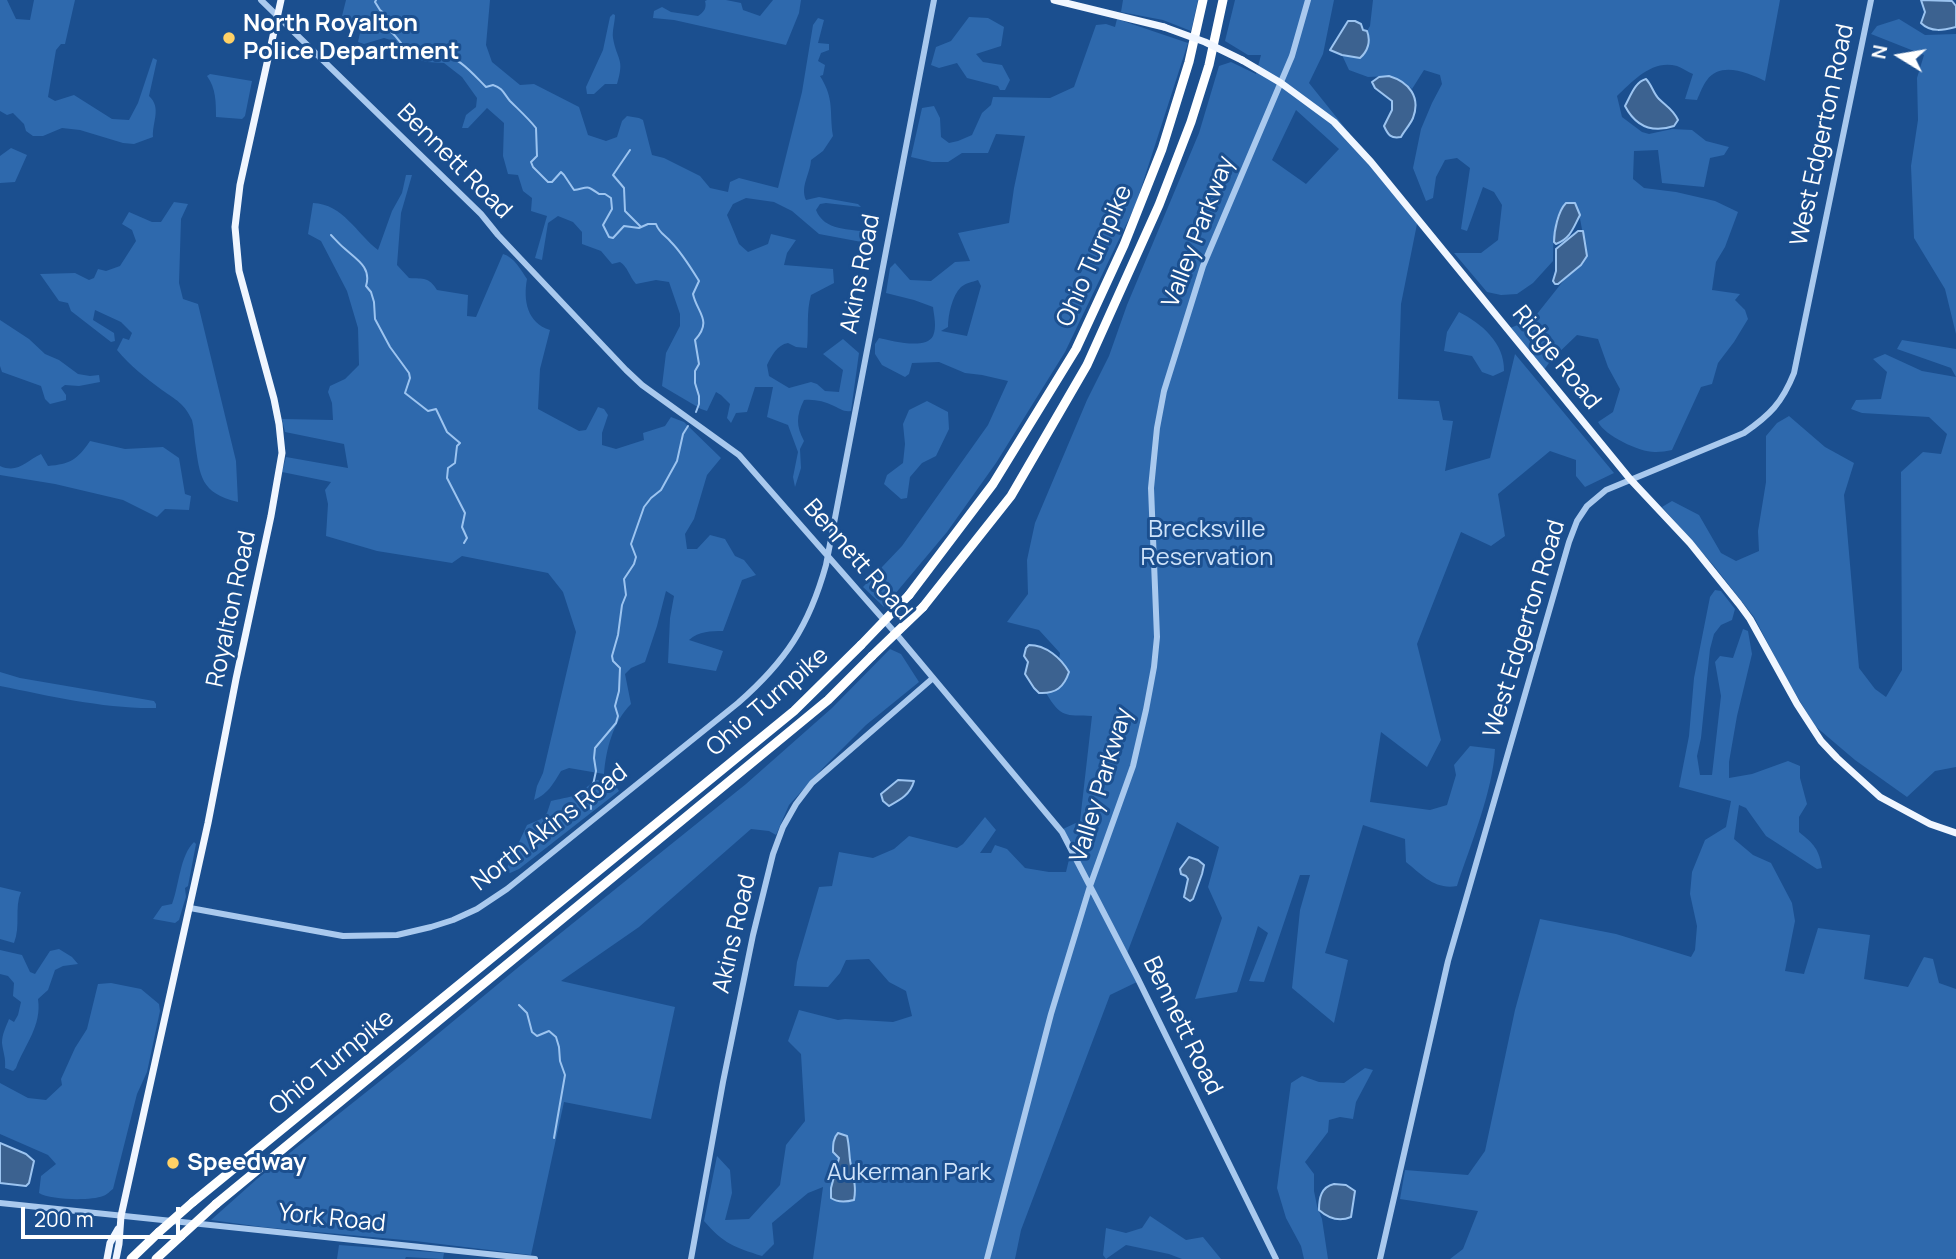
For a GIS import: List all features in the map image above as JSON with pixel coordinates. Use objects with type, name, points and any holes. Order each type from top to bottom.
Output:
[{"type":"highway","name":"Ohio Turnpike","points":[[131,1259],[193,1202],[783,719],[909,595],[993,484],[1076,349],[1124,245],[1162,149],[1189,62],[1203,0]]},
{"type":"highway","name":"Ohio Turnpike","points":[[156,1259],[216,1204],[828,700],[923,607],[1011,496],[1087,365],[1159,205],[1191,122],[1209,65],[1223,0]]},
{"type":"main road","name":"Royalton Road","points":[[116,1259],[121,1216],[190,908],[282,453],[274,398],[239,271],[235,227],[240,185],[281,0]]},
{"type":"main road","name":"Ridge Road","points":[[1054,0],[1164,27],[1205,42],[1281,83],[1334,122],[1371,162],[1630,479],[1690,543],[1739,604],[1821,741],[1880,797],[1930,824],[1956,833]]},
{"type":"main road","name":"Royalton Road","points":[[107,1259],[110,1243],[120,1226]]},
{"type":"street","name":"Bennett Road","points":[[261,0],[481,214],[626,370],[642,385],[740,455],[898,636],[1062,832],[1276,1259]]},
{"type":"street","name":"Akins Road","points":[[827,556],[934,0]]},
{"type":"street","name":"Valley Parkway","points":[[987,1259],[1051,1014],[1090,886],[1133,766],[1154,667],[1157,637],[1151,488],[1164,391],[1203,266],[1292,56],[1308,0]]},
{"type":"street","name":"West Edgerton Road","points":[[1380,1259],[1448,961],[1577,521],[1587,506],[1606,490],[1744,433],[1763,420],[1786,393],[1794,373],[1871,0]]},
{"type":"street","name":"North Akins Road","points":[[190,908],[358,937],[397,935],[431,928],[477,909],[542,862],[760,684],[794,642],[809,616],[827,556]]},
{"type":"street","name":"Akins Road","points":[[691,1259],[753,934],[773,854],[783,827],[812,783],[933,678]]},
{"type":"street","name":"York Road","points":[[0,1203],[535,1259]]},
{"type":"green space","points":[[0,0],[7,0],[16,19],[30,20],[34,0],[75,0],[65,44],[61,44],[56,50],[48,97],[55,101],[74,95],[112,119],[129,120],[138,103],[153,58],[157,60],[149,96],[156,110],[153,137],[134,144],[123,143],[80,130],[62,128],[43,136],[33,136],[13,113],[7,115],[0,111]]},
{"type":"green space","points":[[346,0],[490,0],[486,45],[492,62],[520,85],[534,84],[579,107],[588,135],[606,141],[617,137],[622,121],[627,116],[643,120],[652,155],[700,176],[710,188],[728,192],[730,182],[739,178],[778,188],[802,92],[813,25],[818,18],[824,20],[818,43],[829,44],[829,50],[821,53],[818,61],[825,65],[823,75],[820,76],[830,99],[833,136],[823,151],[811,160],[804,195],[806,200],[819,197],[858,204],[861,207],[826,203],[820,204],[816,210],[825,222],[846,229],[869,232],[871,238],[867,243],[819,234],[792,211],[774,202],[746,198],[733,204],[727,215],[739,244],[748,252],[768,244],[771,234],[796,240],[787,253],[784,265],[833,269],[834,283],[811,295],[807,348],[788,343],[778,348],[767,365],[769,376],[789,388],[811,382],[825,391],[839,392],[843,370],[823,354],[843,339],[859,353],[851,411],[819,401],[804,400],[798,421],[804,441],[800,449],[801,468],[795,487],[793,477],[798,452],[788,425],[767,417],[773,387],[755,387],[747,412],[736,413],[731,423],[727,418],[730,404],[716,392],[707,411],[662,386],[666,353],[680,326],[680,314],[669,282],[656,280],[636,284],[623,264],[612,264],[601,251],[582,244],[582,232],[573,222],[558,216],[548,223],[542,260],[535,258],[547,216],[531,211],[532,198],[523,191],[518,175],[508,174],[503,156],[504,123],[487,108],[468,128],[462,128],[466,115],[476,107],[477,98],[462,77],[444,63],[427,62],[397,54],[394,41],[384,38],[364,44],[358,42],[362,24],[342,16]]},
{"type":"green space","points":[[707,0],[741,3],[743,10],[760,16],[773,0],[801,0],[799,13],[786,45],[674,20],[653,18],[654,11],[662,7],[671,12],[698,16],[704,10]]},
{"type":"green space","points":[[1123,0],[1198,0],[1191,31],[1163,20],[1121,12]]},
{"type":"green space","points":[[1235,0],[1334,0],[1323,54],[1309,83],[1418,219],[1401,304],[1398,399],[1439,401],[1443,420],[1453,421],[1445,471],[1490,458],[1515,354],[1614,473],[1585,487],[1576,476],[1576,460],[1550,451],[1498,494],[1505,536],[1491,546],[1461,532],[1417,644],[1441,740],[1427,767],[1381,732],[1370,802],[1430,810],[1447,805],[1456,775],[1454,765],[1470,746],[1495,749],[1486,800],[1457,886],[1435,884],[1406,862],[1405,839],[1363,825],[1325,953],[1348,960],[1334,1023],[1292,988],[1300,910],[1310,875],[1300,875],[1264,982],[1249,981],[1268,933],[1258,926],[1237,992],[1195,999],[1222,918],[1208,887],[1219,847],[1177,822],[1126,956],[1139,981],[1110,995],[1021,1230],[1015,1259],[813,1259],[823,1187],[808,1193],[772,1223],[774,1244],[762,1256],[737,1247],[724,1240],[704,1221],[717,1156],[730,1170],[732,1193],[725,1220],[749,1219],[780,1185],[786,1145],[805,1121],[801,1054],[788,1041],[799,1010],[838,1020],[893,1022],[912,1016],[906,991],[889,982],[869,959],[846,960],[840,973],[828,987],[794,986],[797,962],[819,887],[832,886],[839,852],[873,858],[894,849],[909,836],[957,848],[985,817],[996,830],[980,853],[991,853],[995,845],[1007,849],[1025,868],[1066,872],[1072,847],[1063,829],[1080,821],[1092,716],[1064,714],[1056,707],[1046,693],[1055,691],[1066,666],[1059,659],[1060,653],[1039,630],[1007,622],[1028,594],[1027,560],[1035,523],[1087,400],[1109,356],[1127,305],[1199,133],[1219,66],[1231,62],[1256,74],[1261,55],[1248,55],[1225,41]],"holes":[[[1296,110],[1339,149],[1306,184],[1272,160]]]},
{"type":"green space","points":[[1373,0],[1780,0],[1765,81],[1735,70],[1720,71],[1707,80],[1697,100],[1685,99],[1693,74],[1677,66],[1668,65],[1651,68],[1617,96],[1622,117],[1642,132],[1649,134],[1672,129],[1692,130],[1706,141],[1729,147],[1724,155],[1710,158],[1704,187],[1662,183],[1658,150],[1634,151],[1633,179],[1644,188],[1715,201],[1738,212],[1725,247],[1716,262],[1712,290],[1740,294],[1735,300],[1745,310],[1748,319],[1718,363],[1712,384],[1701,387],[1672,450],[1649,452],[1633,447],[1608,433],[1598,422],[1613,412],[1620,389],[1608,367],[1598,339],[1577,335],[1544,370],[1510,328],[1533,319],[1587,256],[1578,208],[1566,203],[1561,209],[1554,230],[1553,261],[1533,283],[1517,294],[1487,292],[1454,253],[1481,253],[1498,240],[1502,205],[1494,192],[1483,187],[1467,231],[1461,229],[1470,168],[1457,158],[1445,160],[1436,177],[1433,198],[1426,201],[1413,168],[1421,129],[1442,84],[1440,75],[1424,70],[1412,89],[1389,76],[1368,77],[1349,70],[1342,55],[1360,58],[1368,46],[1367,31]]},
{"type":"green space","points":[[613,14],[613,38],[620,64],[617,84],[605,84],[594,94],[587,94],[586,87],[603,50]]},
{"type":"green space","points":[[969,17],[988,18],[1004,27],[1001,46],[976,54],[983,62],[1002,65],[1010,80],[1005,90],[967,78],[957,63],[939,68],[931,65],[936,47],[951,41]]},
{"type":"green space","points":[[1117,19],[1188,43],[1136,204],[1065,352],[996,463],[947,532],[884,607],[863,587],[902,546],[988,425],[1008,381],[965,373],[939,362],[912,363],[909,374],[905,377],[882,365],[875,354],[875,344],[879,338],[916,344],[929,340],[934,333],[933,307],[886,293],[890,268],[895,263],[910,280],[931,281],[955,262],[970,261],[958,233],[1009,223],[1025,136],[996,134],[988,153],[962,153],[948,162],[932,162],[911,157],[922,108],[934,106],[940,118],[941,137],[949,143],[958,141],[972,135],[982,113],[991,105],[993,97],[1050,98],[1074,87],[1096,25],[1115,27]],"holes":[[[978,280],[981,286],[967,336],[941,331],[948,327],[951,306],[961,287]]]},
{"type":"green space","points":[[1899,19],[1925,35],[1956,34],[1956,334],[1945,289],[1914,238],[1911,166],[1918,120],[1917,78],[1924,55],[1871,34],[1877,26]]},
{"type":"green space","points":[[210,74],[252,81],[245,116],[242,119],[216,117],[214,91],[207,76]]},
{"type":"green space","points":[[11,148],[27,155],[15,182],[0,183],[0,156]]},
{"type":"green space","points":[[406,175],[412,175],[401,213],[397,265],[409,278],[429,281],[437,290],[468,295],[467,316],[476,317],[503,254],[511,258],[527,279],[528,310],[536,322],[550,330],[540,369],[538,409],[579,431],[586,430],[598,407],[604,409],[608,415],[602,433],[602,445],[616,449],[644,440],[643,433],[665,426],[671,417],[684,422],[721,458],[707,475],[694,519],[685,534],[687,549],[697,549],[710,535],[725,539],[735,556],[744,560],[756,575],[742,580],[723,631],[701,633],[689,640],[723,651],[716,671],[668,663],[674,596],[666,591],[645,662],[625,674],[631,704],[619,719],[612,736],[604,774],[569,768],[561,771],[547,792],[534,800],[543,773],[576,632],[563,592],[548,573],[462,556],[452,563],[377,551],[326,536],[328,504],[325,490],[331,482],[282,472],[286,457],[348,468],[344,444],[285,432],[282,419],[333,420],[328,392],[330,386],[345,379],[359,365],[358,328],[347,291],[321,241],[308,234],[313,203],[324,205],[341,214],[378,250],[392,211],[402,193]]},
{"type":"green space","points":[[174,202],[188,204],[181,219],[179,283],[183,299],[198,304],[236,461],[238,502],[216,494],[204,481],[198,464],[192,420],[186,410],[138,372],[117,350],[123,338],[129,340],[132,333],[121,322],[95,310],[93,320],[114,333],[115,341],[111,342],[71,311],[68,303],[59,301],[40,274],[75,273],[89,280],[94,278],[98,269],[106,271],[120,266],[136,241],[132,230],[122,224],[129,212],[152,222],[161,222]]},
{"type":"green space","points":[[1459,312],[1490,335],[1500,352],[1504,371],[1493,376],[1482,372],[1472,356],[1444,351],[1447,332]]},
{"type":"green space","points":[[0,320],[29,339],[45,354],[59,360],[78,374],[99,375],[100,382],[79,386],[65,385],[61,388],[66,400],[50,404],[45,399],[41,386],[2,372]]},
{"type":"green space","points":[[1902,340],[1956,349],[1956,377],[1951,368],[1897,349]]},
{"type":"green space","points":[[1885,354],[1922,371],[1956,377],[1956,767],[1935,771],[1907,797],[1855,760],[1815,726],[1754,617],[1662,507],[1672,501],[1699,515],[1721,553],[1736,561],[1759,551],[1758,531],[1766,482],[1766,436],[1777,423],[1789,416],[1825,447],[1854,463],[1844,495],[1859,668],[1875,689],[1886,697],[1902,670],[1901,472],[1923,452],[1941,454],[1947,434],[1929,417],[1862,413],[1851,409],[1856,400],[1881,399],[1887,372],[1873,359]]},
{"type":"green space","points":[[927,401],[948,412],[949,429],[936,456],[922,463],[910,477],[907,498],[901,499],[884,484],[887,475],[903,463],[903,424],[909,410]]},
{"type":"green space","points":[[90,441],[125,449],[163,447],[179,458],[185,494],[191,496],[189,510],[165,509],[157,517],[123,500],[55,484],[0,475],[0,466],[17,468],[41,454],[48,466],[68,462],[77,457]]},
{"type":"green space","points":[[1715,590],[1721,591],[1735,609],[1732,620],[1721,625],[1714,634],[1710,649],[1697,756],[1700,775],[1712,775],[1721,696],[1715,662],[1720,656],[1733,658],[1743,629],[1748,631],[1752,654],[1737,716],[1729,778],[1752,774],[1788,761],[1800,766],[1800,778],[1807,804],[1799,817],[1799,832],[1815,847],[1822,868],[1817,869],[1766,836],[1746,808],[1739,805],[1734,839],[1753,855],[1771,863],[1792,903],[1795,921],[1785,971],[1804,974],[1818,928],[1870,935],[1864,979],[1908,987],[1924,957],[1933,959],[1939,983],[1956,989],[1956,1259],[1450,1259],[1463,1249],[1478,1211],[1400,1199],[1405,1170],[1468,1175],[1485,1151],[1515,1010],[1540,919],[1616,934],[1691,957],[1695,950],[1697,926],[1690,894],[1692,872],[1705,840],[1726,827],[1731,801],[1679,787],[1689,736],[1694,678],[1710,597]]},
{"type":"green space","points":[[890,649],[901,654],[919,682],[866,725],[823,768],[789,805],[776,835],[769,831],[751,829],[639,927],[561,981],[675,1007],[651,1119],[564,1102],[531,1255],[211,1220],[257,1179],[746,784],[832,708]]},
{"type":"green space","points":[[0,672],[20,678],[154,701],[156,708],[97,704],[0,686]]},
{"type":"green space","points":[[597,780],[613,784],[619,791],[519,869],[510,873],[506,870],[527,825],[547,813],[551,801],[575,795]]},
{"type":"green space","points":[[194,842],[196,844],[188,886],[185,888],[186,897],[179,920],[175,923],[153,919],[162,906],[172,904],[183,863]]},
{"type":"green space","points":[[0,887],[21,892],[14,943],[0,939]]},
{"type":"green space","points":[[59,949],[78,964],[55,970],[48,990],[38,999],[38,1018],[16,1068],[13,1071],[5,1068],[3,1037],[9,1019],[14,1022],[18,1015],[21,1002],[13,996],[14,983],[8,976],[0,974],[0,950],[22,955],[30,972],[35,974],[50,951]]},
{"type":"green space","points":[[111,983],[141,989],[159,1004],[160,1011],[147,1072],[137,1094],[113,1189],[97,1198],[89,1199],[44,1195],[39,1193],[41,1176],[56,1164],[48,1155],[0,1134],[0,1083],[28,1098],[46,1100],[62,1085],[61,1079],[87,1029],[98,984]]},
{"type":"green space","points":[[1365,1068],[1373,1070],[1356,1102],[1353,1119],[1340,1117],[1329,1120],[1328,1132],[1305,1162],[1314,1174],[1314,1191],[1322,1219],[1328,1259],[1304,1259],[1301,1246],[1286,1218],[1277,1188],[1291,1083],[1302,1076],[1319,1082],[1344,1083]]},
{"type":"green space","points":[[1150,1216],[1186,1240],[1203,1237],[1221,1259],[1182,1259],[1126,1245],[1106,1259],[1103,1255],[1106,1228],[1126,1233],[1142,1228]]},
{"type":"green space","points":[[339,1245],[444,1253],[443,1259],[337,1259]]},
{"type":"shaded area","points":[[1921,0],[1952,1],[1956,6],[1956,27],[1938,30],[1921,23],[1925,12]]},
{"type":"shaded area","points":[[1348,21],[1361,24],[1363,30],[1367,31],[1368,46],[1360,58],[1330,50]]},
{"type":"shaded area","points":[[1389,76],[1407,86],[1414,97],[1413,118],[1401,137],[1392,137],[1385,129],[1392,110],[1392,101],[1375,88],[1372,82],[1379,77]]},
{"type":"shaded area","points":[[1646,79],[1657,97],[1676,116],[1678,120],[1674,126],[1659,129],[1646,127],[1629,113],[1625,106],[1636,86]]},
{"type":"shaded area","points":[[1566,203],[1575,203],[1580,215],[1568,236],[1556,244],[1554,237],[1557,221]]},
{"type":"shaded area","points":[[1578,231],[1583,231],[1587,256],[1581,265],[1555,284],[1556,249]]},
{"type":"shaded area","points":[[1029,645],[1047,650],[1066,667],[1069,672],[1065,682],[1058,688],[1039,693],[1034,688],[1025,674],[1028,662],[1024,656]]},
{"type":"shaded area","points":[[898,780],[914,781],[901,799],[889,806],[883,801],[881,794]]},
{"type":"shaded area","points":[[1189,857],[1204,865],[1190,901],[1184,897],[1188,879],[1181,874],[1180,869]]},
{"type":"shaded area","points":[[838,1133],[847,1136],[855,1189],[854,1200],[839,1201],[831,1198],[839,1158],[833,1152],[834,1139]]},
{"type":"shaded area","points":[[0,1143],[26,1154],[34,1161],[26,1186],[0,1183]]},
{"type":"shaded area","points":[[1334,1184],[1346,1185],[1355,1191],[1351,1217],[1334,1218],[1319,1210],[1322,1194]]},
{"type":"waterway","points":[[376,0],[380,10],[386,15],[385,28],[406,48],[415,53],[436,53],[451,57],[464,65],[486,87],[493,85],[501,90],[527,117],[536,128],[537,156],[531,162],[548,182],[552,182],[561,172],[574,190],[588,188],[611,198],[612,209],[603,225],[609,237],[613,238],[624,226],[639,228],[656,224],[660,232],[679,251],[699,281],[693,294],[703,322],[695,340],[699,364],[695,371],[699,396],[696,412]]},
{"type":"waterway","points":[[630,150],[613,175],[624,188],[625,211],[641,227]]},
{"type":"waterway","points":[[331,235],[365,269],[366,286],[374,302],[375,319],[390,347],[409,373],[405,393],[428,411],[436,409],[447,432],[460,443],[457,446],[455,463],[448,468],[447,478],[465,513],[462,527],[467,538],[464,543]]},
{"type":"waterway","points":[[591,809],[596,771],[595,748],[616,723],[618,716],[615,706],[620,668],[612,656],[626,595],[624,579],[636,557],[631,544],[644,507],[661,490],[677,461],[683,434],[688,426]]},
{"type":"waterway","points":[[519,1005],[527,1013],[532,1032],[537,1036],[549,1031],[556,1037],[559,1047],[565,1075],[554,1138]]},
{"type":"place","name":"North Royalton Police Department","points":[[229,38]]},
{"type":"place","name":"Speedway","points":[[173,1163]]},
{"type":"park label","name":"Brecksville Reservation","points":[[1207,544]]},
{"type":"park label","name":"Aukerman Park","points":[[909,1173]]}]
